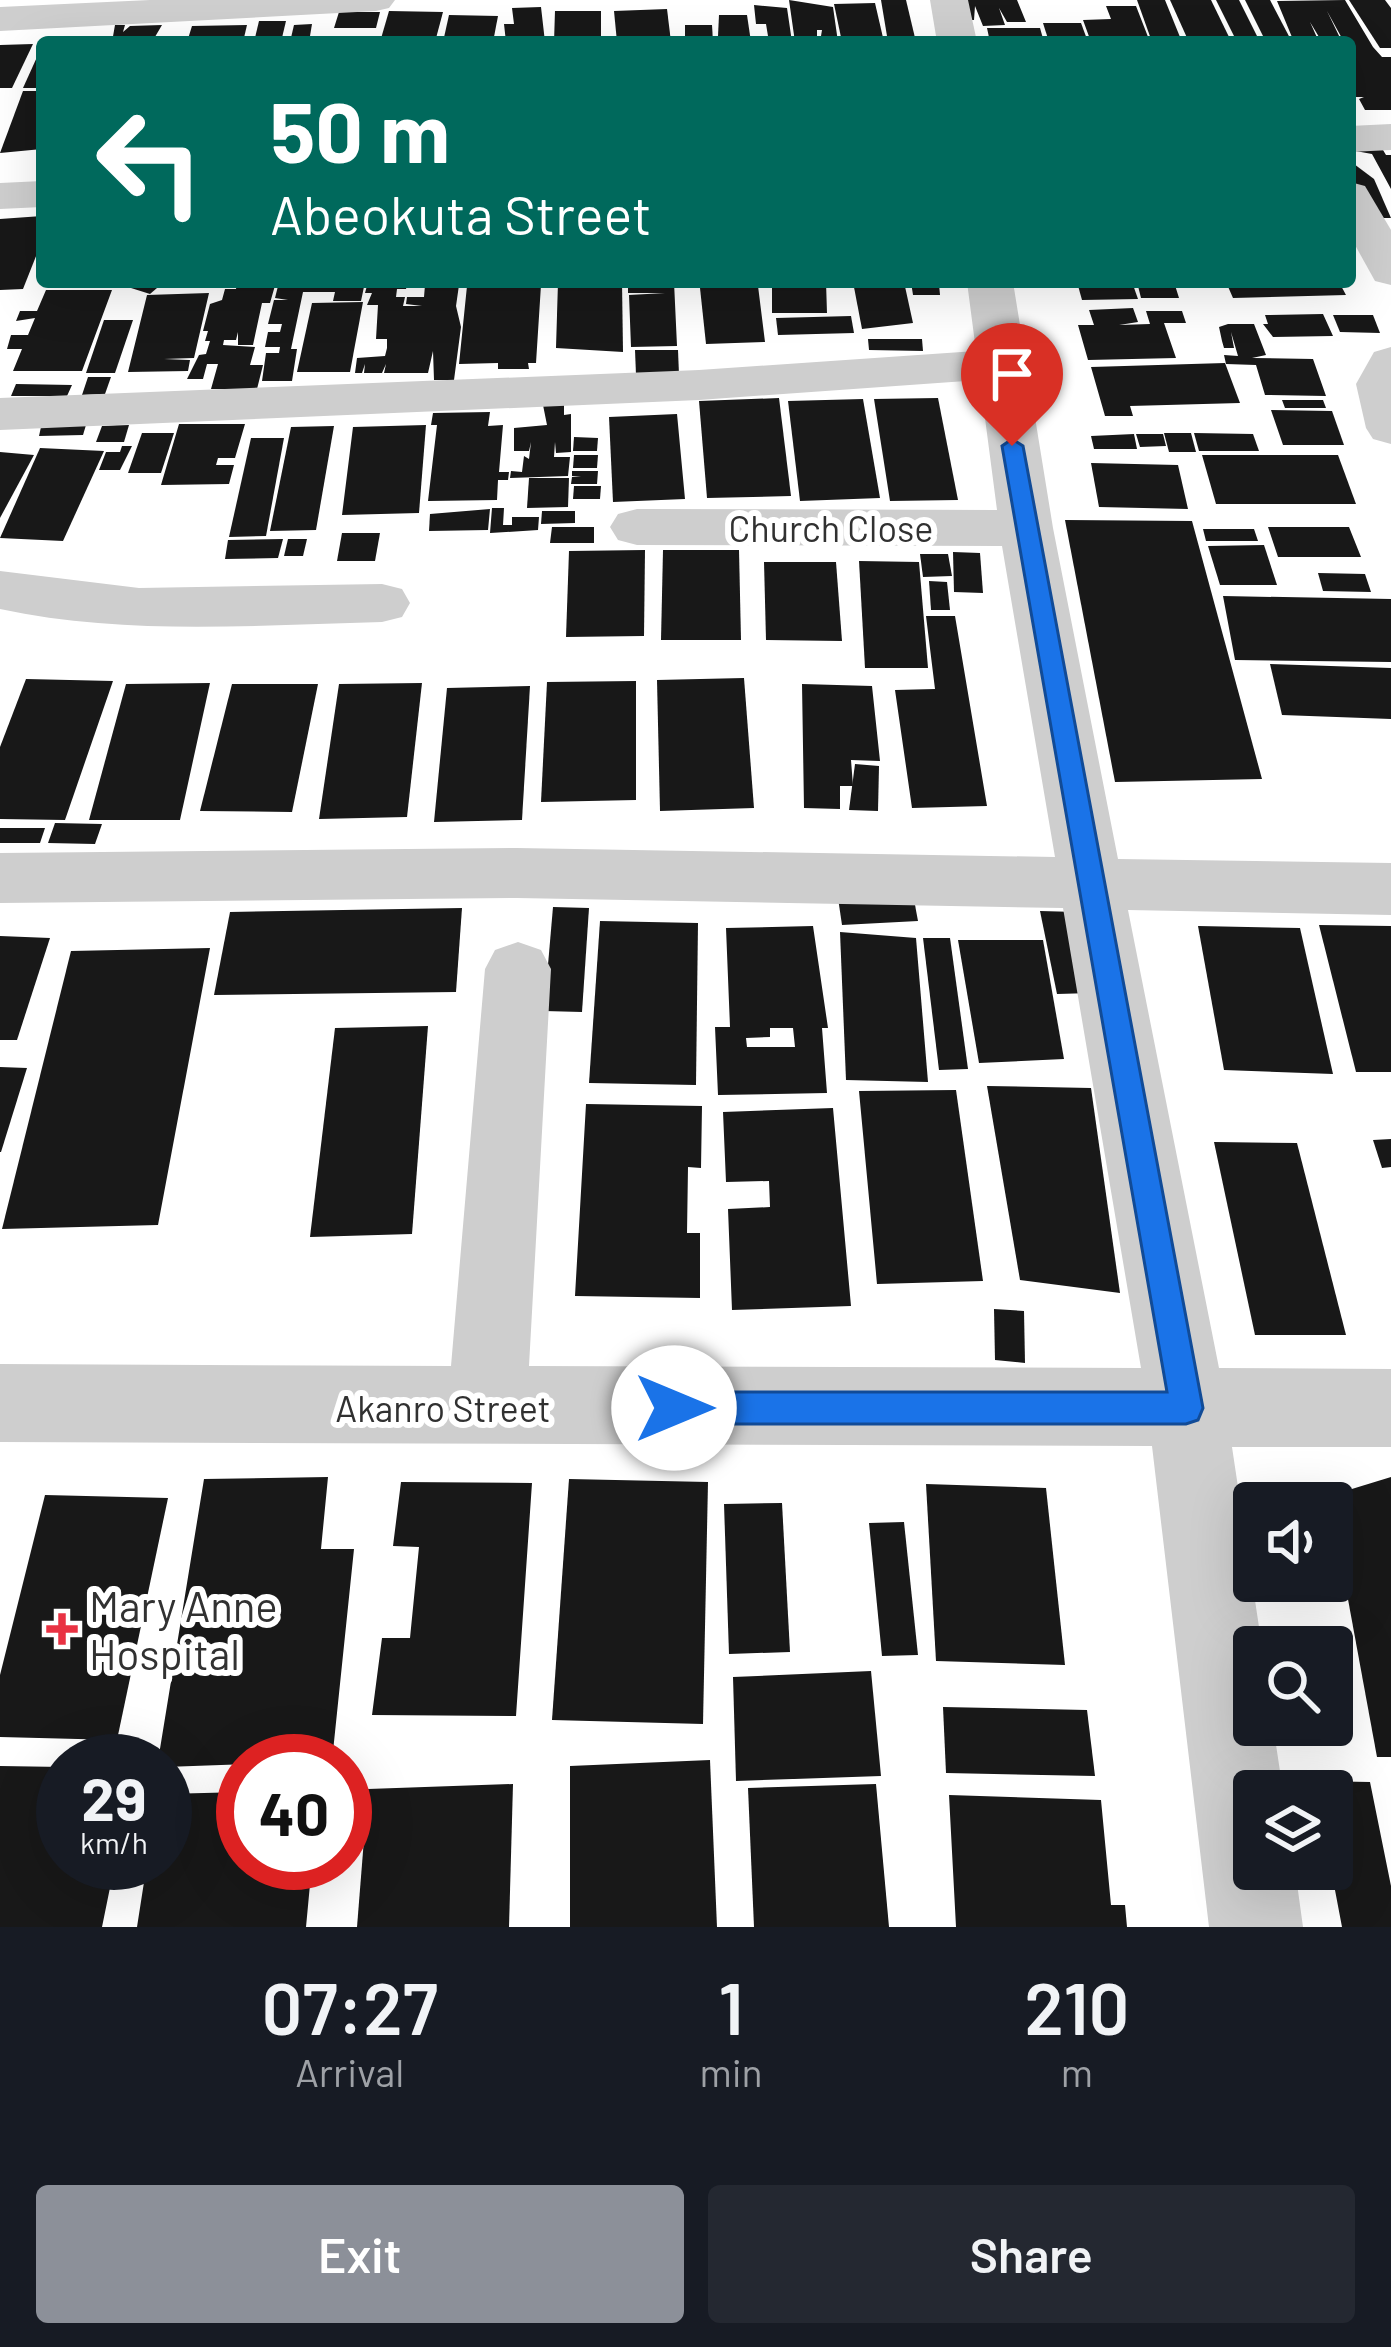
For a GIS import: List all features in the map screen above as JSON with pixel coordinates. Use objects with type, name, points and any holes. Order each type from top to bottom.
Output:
[{"type":"street","points":[[0,19],[376,0]]},
{"type":"street","points":[[949,0],[956,36]]},
{"type":"street","points":[[1356,139],[1391,136]]},
{"type":"street","points":[[0,196],[36,194]]},
{"type":"street","points":[[1356,206],[1391,271]]},
{"type":"street","points":[[991,288],[1026,528],[1186,1408],[1256,1927]]},
{"type":"street","points":[[1391,362],[1381,384],[1391,428]]},
{"type":"street","points":[[0,415],[699,386],[999,364]]},
{"type":"street","name":"Church Close","points":[[637,527],[1026,528]]},
{"type":"street","points":[[0,590],[42,601],[95,604],[382,603]]},
{"type":"street","points":[[0,878],[517,873],[1391,889]]},
{"type":"street","points":[[487,1408],[518,969]]},
{"type":"street","name":"Akanro Street","points":[[0,1403],[1391,1408]]},
{"type":"building","points":[[789,0],[833,7],[837,36],[821,36],[822,30],[817,30],[817,36],[794,36]]},
{"type":"building","points":[[881,0],[906,0],[915,36],[887,36]]},
{"type":"building","points":[[963,0],[1017,0],[1026,22],[1007,22],[999,8],[1005,25],[983,26],[975,6],[974,20],[956,20]]},
{"type":"building","points":[[1137,0],[1165,0],[1180,36],[1150,36]]},
{"type":"building","points":[[1170,0],[1211,0],[1229,36],[1186,36]]},
{"type":"building","points":[[1216,0],[1239,0],[1257,36],[1234,36]]},
{"type":"building","points":[[1245,0],[1270,0],[1289,36],[1263,36]]},
{"type":"building","points":[[1345,0],[1373,47],[1382,57],[1391,57],[1391,110],[1365,110],[1359,99],[1364,97],[1356,97],[1356,36],[1341,36],[1327,11],[1339,36],[1318,36],[1310,22],[1316,36],[1292,36],[1277,1]]},
{"type":"building","points":[[1349,0],[1385,0],[1391,8],[1391,48],[1380,48]]},
{"type":"building","points":[[875,3],[883,36],[841,36],[834,4]]},
{"type":"building","points":[[754,5],[787,8],[791,36],[768,36],[766,24],[756,24]]},
{"type":"building","points":[[1106,6],[1136,6],[1148,36],[1089,36],[1083,20],[1111,19]]},
{"type":"building","points":[[541,7],[544,36],[505,36],[504,24],[514,24],[512,8]]},
{"type":"building","points":[[667,9],[670,36],[616,36],[614,11]]},
{"type":"building","points":[[389,11],[443,12],[437,36],[382,36]]},
{"type":"building","points":[[555,11],[601,11],[601,36],[554,36]]},
{"type":"building","points":[[339,12],[380,12],[376,28],[334,28]]},
{"type":"building","points":[[449,15],[498,16],[494,36],[444,36]]},
{"type":"building","points":[[719,15],[747,15],[750,36],[718,36]]},
{"type":"building","points":[[259,21],[286,21],[282,36],[255,36]]},
{"type":"building","points":[[1043,23],[1081,23],[1086,36],[1047,36]]},
{"type":"building","points":[[312,24],[310,36],[291,36],[294,25]]},
{"type":"building","points":[[115,25],[125,25],[123,32],[130,26],[162,25],[156,36],[113,36]]},
{"type":"building","points":[[247,25],[244,36],[189,36],[192,26]]},
{"type":"building","points":[[685,25],[712,25],[713,36],[685,36]]},
{"type":"building","points":[[987,28],[1040,28],[1042,36],[989,36]]},
{"type":"building","points":[[33,44],[12,88],[0,88],[0,45]]},
{"type":"building","points":[[36,59],[36,88],[23,88]]},
{"type":"building","points":[[23,91],[36,91],[36,150],[0,153]]},
{"type":"building","points":[[1380,145],[1391,155],[1391,189],[1372,154],[1356,151],[1356,146]]},
{"type":"building","points":[[1356,166],[1374,179],[1391,218],[1368,218],[1356,191]]},
{"type":"building","points":[[36,216],[36,256],[23,289],[0,290],[0,219]]},
{"type":"building","points":[[274,288],[270,303],[262,303],[253,345],[238,345],[238,332],[236,340],[224,340],[223,345],[255,347],[250,365],[263,365],[257,389],[211,389],[218,364],[207,364],[203,379],[187,379],[210,341],[205,341],[208,331],[203,331],[210,304],[222,300],[225,289]]},
{"type":"building","points":[[278,288],[364,288],[361,301],[333,301],[335,292],[303,292],[291,349],[297,349],[292,381],[262,381],[266,353],[279,353],[280,347],[265,347],[268,332],[280,332],[282,324],[268,324],[274,300],[288,300],[275,298]]},
{"type":"building","points":[[366,288],[406,288],[397,289],[396,297],[405,297],[403,306],[422,306],[406,304],[407,297],[424,297],[425,288],[459,288],[456,306],[461,327],[454,380],[434,380],[433,351],[428,373],[384,373],[386,364],[382,373],[364,373],[365,364],[362,373],[355,373],[357,358],[385,356],[387,348],[387,339],[376,339],[378,305],[367,305],[372,293],[365,293]]},
{"type":"building","points":[[467,288],[541,288],[536,363],[528,363],[529,369],[498,369],[498,363],[459,364]]},
{"type":"building","points":[[558,288],[622,288],[623,352],[556,348]]},
{"type":"building","points":[[628,288],[674,288],[677,346],[631,347],[629,295],[665,293],[628,293]]},
{"type":"building","points":[[700,288],[758,288],[765,342],[706,344]]},
{"type":"building","points":[[772,288],[826,288],[827,313],[772,313]]},
{"type":"building","points":[[854,288],[905,288],[913,323],[862,329]]},
{"type":"building","points":[[912,288],[939,288],[940,295],[913,295]]},
{"type":"building","points":[[1079,288],[1134,288],[1138,299],[1082,300]]},
{"type":"building","points":[[1138,288],[1176,288],[1179,298],[1141,298]]},
{"type":"building","points":[[1229,288],[1342,288],[1346,295],[1233,298]]},
{"type":"building","points":[[46,290],[112,290],[82,371],[13,371],[22,349],[7,349],[11,335],[28,335],[35,318],[16,321],[20,311],[37,311]]},
{"type":"building","points":[[209,293],[194,358],[164,359],[190,360],[188,371],[128,372],[147,295]]},
{"type":"building","points":[[363,302],[350,372],[297,372],[312,303]]},
{"type":"building","points":[[1133,308],[1138,322],[1119,325],[1150,324],[1146,311],[1182,311],[1186,323],[1164,323],[1176,358],[1088,360],[1078,325],[1094,325],[1089,310]]},
{"type":"building","points":[[1323,314],[1333,336],[1273,337],[1263,324],[1268,324],[1265,315]]},
{"type":"building","points":[[1333,315],[1373,315],[1380,333],[1340,332]]},
{"type":"building","points":[[851,316],[854,333],[778,335],[776,318]]},
{"type":"building","points":[[104,320],[133,320],[115,373],[86,373]]},
{"type":"building","points":[[1254,324],[1266,355],[1252,358],[1313,359],[1326,396],[1265,395],[1256,365],[1226,364],[1224,355],[1238,356],[1231,332],[1234,348],[1224,348],[1219,327]]},
{"type":"building","points":[[868,339],[922,339],[923,351],[869,350]]},
{"type":"building","points":[[635,350],[678,350],[679,375],[636,375]]},
{"type":"building","points":[[1225,363],[1240,403],[1130,406],[1133,416],[1105,416],[1091,367]]},
{"type":"building","points":[[88,377],[111,377],[105,394],[82,395]]},
{"type":"building","points":[[16,384],[72,385],[67,396],[11,396]]},
{"type":"building","points":[[779,398],[791,496],[707,498],[699,401]]},
{"type":"building","points":[[938,398],[958,500],[890,501],[874,399]]},
{"type":"building","points":[[863,399],[880,498],[800,501],[788,401]]},
{"type":"building","points":[[1282,400],[1323,400],[1326,408],[1285,408]]},
{"type":"building","points":[[564,404],[564,415],[571,414],[571,452],[556,453],[555,442],[554,457],[570,457],[568,476],[510,478],[511,471],[522,472],[524,456],[529,459],[531,442],[529,451],[514,451],[514,428],[547,425],[543,405]]},
{"type":"building","points":[[1271,410],[1332,411],[1344,445],[1283,445]]},
{"type":"building","points":[[490,412],[488,426],[503,425],[499,472],[509,472],[508,480],[498,480],[497,500],[428,501],[437,425],[431,425],[433,413]]},
{"type":"building","points":[[677,414],[685,499],[613,502],[609,417]]},
{"type":"building","points":[[179,424],[245,424],[235,458],[218,458],[216,465],[234,465],[229,484],[161,485]]},
{"type":"building","points":[[86,425],[83,435],[39,436],[41,427]]},
{"type":"building","points":[[129,425],[124,442],[96,442],[102,426]]},
{"type":"building","points":[[426,425],[419,513],[342,515],[353,427]]},
{"type":"building","points":[[334,426],[316,530],[270,531],[291,427]]},
{"type":"building","points":[[142,433],[174,433],[161,473],[128,473]]},
{"type":"building","points":[[1164,433],[1191,433],[1196,452],[1169,452]]},
{"type":"building","points":[[1194,433],[1253,434],[1259,451],[1199,451]]},
{"type":"building","points":[[1134,434],[1137,449],[1094,449],[1091,436]]},
{"type":"building","points":[[1136,434],[1163,434],[1166,446],[1140,447]]},
{"type":"building","points":[[574,437],[598,438],[597,451],[573,451]]},
{"type":"building","points":[[251,438],[284,438],[266,536],[229,537]]},
{"type":"building","points":[[122,446],[132,446],[120,470],[99,470],[106,452],[120,452]]},
{"type":"building","points":[[40,448],[104,451],[63,541],[0,538]]},
{"type":"building","points":[[0,452],[34,455],[0,518]]},
{"type":"building","points":[[574,455],[598,455],[597,468],[573,468]]},
{"type":"building","points":[[1202,455],[1338,455],[1356,504],[1216,504]]},
{"type":"building","points":[[1091,463],[1178,465],[1188,509],[1099,507]]},
{"type":"building","points":[[572,471],[598,471],[597,484],[571,484],[572,477],[581,477],[572,476]]},
{"type":"building","points":[[529,478],[569,478],[568,507],[527,508]]},
{"type":"building","points":[[574,486],[601,486],[600,499],[573,499]]},
{"type":"building","points":[[492,508],[504,508],[503,525],[512,525],[512,517],[539,517],[538,530],[490,533]]},
{"type":"building","points":[[490,509],[488,530],[429,531],[430,514]]},
{"type":"building","points":[[542,511],[575,511],[575,523],[541,524]]},
{"type":"building","points":[[1065,520],[1192,521],[1262,779],[1115,782]]},
{"type":"building","points":[[552,527],[594,527],[594,543],[550,543]]},
{"type":"building","points":[[1268,527],[1349,527],[1361,557],[1278,557]]},
{"type":"building","points":[[1203,529],[1254,529],[1258,541],[1206,541]]},
{"type":"building","points":[[342,533],[380,533],[375,561],[337,561]]},
{"type":"building","points":[[283,539],[278,558],[225,559],[228,540]]},
{"type":"building","points":[[288,539],[307,539],[303,556],[284,556]]},
{"type":"building","points":[[1264,545],[1277,585],[1220,585],[1208,546]]},
{"type":"building","points":[[645,550],[644,636],[566,637],[569,551]]},
{"type":"building","points":[[663,550],[739,550],[741,640],[661,640]]},
{"type":"building","points":[[953,552],[980,553],[983,593],[954,592]]},
{"type":"building","points":[[920,554],[948,554],[952,576],[923,577]]},
{"type":"building","points":[[859,561],[919,562],[928,668],[865,668]]},
{"type":"building","points":[[764,562],[836,562],[842,641],[766,640]]},
{"type":"building","points":[[1318,573],[1365,574],[1371,592],[1323,591]]},
{"type":"building","points":[[929,581],[947,582],[950,610],[931,610]]},
{"type":"building","points":[[1223,596],[1391,599],[1391,662],[1235,660]]},
{"type":"building","points":[[926,616],[955,616],[987,806],[912,808],[895,690],[935,689]]},
{"type":"building","points":[[1270,664],[1391,668],[1391,719],[1282,715]]},
{"type":"building","points":[[744,678],[754,808],[660,811],[657,680]]},
{"type":"building","points":[[26,679],[113,681],[65,820],[0,819],[0,747]]},
{"type":"building","points":[[636,681],[636,800],[541,802],[547,682]]},
{"type":"building","points":[[210,683],[180,820],[89,820],[126,684]]},
{"type":"building","points":[[422,683],[407,817],[319,819],[339,684]]},
{"type":"building","points":[[232,684],[318,684],[292,812],[200,811]]},
{"type":"building","points":[[802,684],[872,686],[880,761],[851,760],[853,786],[840,786],[840,809],[804,808]]},
{"type":"building","points":[[530,686],[522,820],[434,822],[447,688]]},
{"type":"building","points":[[855,764],[879,766],[878,811],[849,810]]},
{"type":"building","points":[[55,823],[102,824],[95,844],[48,843]]},
{"type":"building","points":[[0,828],[45,828],[40,843],[0,843]]},
{"type":"building","points":[[913,894],[918,921],[842,925],[838,898]]},
{"type":"building","points":[[553,907],[589,908],[582,1012],[544,1011]]},
{"type":"building","points":[[462,908],[456,992],[214,995],[230,912]]},
{"type":"building","points":[[1040,911],[1077,912],[1092,993],[1057,994]]},
{"type":"building","points":[[600,921],[698,923],[696,1085],[589,1083]]},
{"type":"building","points":[[1319,925],[1391,926],[1391,1072],[1356,1072]]},
{"type":"building","points":[[813,926],[828,1028],[822,1028],[827,1093],[718,1095],[715,1027],[730,1027],[726,928]],"holes":[[[770,1028],[793,1028],[795,1047],[747,1047],[746,1038],[770,1037]]]},
{"type":"building","points":[[1198,926],[1300,928],[1333,1074],[1224,1070]]},
{"type":"building","points":[[840,932],[916,938],[928,1082],[846,1080]]},
{"type":"building","points":[[0,936],[50,938],[17,1040],[0,1040]]},
{"type":"building","points":[[923,938],[950,938],[968,1069],[939,1070]]},
{"type":"building","points":[[958,940],[1043,940],[1064,1059],[979,1063]]},
{"type":"building","points":[[210,948],[158,1225],[2,1229],[71,951]]},
{"type":"building","points":[[428,1026],[412,1234],[310,1237],[335,1028]]},
{"type":"building","points":[[0,1067],[27,1068],[1,1152],[0,1152]]},
{"type":"building","points":[[987,1086],[1091,1088],[1120,1293],[1020,1280]]},
{"type":"building","points":[[956,1090],[983,1281],[877,1284],[859,1091]]},
{"type":"building","points":[[586,1104],[702,1106],[701,1168],[688,1167],[687,1233],[700,1233],[700,1298],[575,1296]]},
{"type":"building","points":[[833,1108],[851,1306],[732,1310],[728,1209],[770,1207],[769,1181],[726,1182],[723,1112]]},
{"type":"building","points":[[1391,1139],[1391,1167],[1382,1168],[1373,1140]]},
{"type":"building","points":[[1214,1142],[1297,1143],[1346,1335],[1255,1335]]},
{"type":"building","points":[[994,1309],[1024,1311],[1025,1363],[995,1360]]},
{"type":"building","points":[[328,1477],[321,1549],[354,1549],[335,1734],[216,1734],[216,1765],[192,1766],[192,1734],[162,1734],[204,1479]]},
{"type":"building","points":[[1391,1477],[1391,1757],[1377,1757],[1348,1602],[1353,1602],[1353,1489]]},
{"type":"building","points":[[569,1479],[708,1482],[703,1724],[552,1720]]},
{"type":"building","points":[[401,1482],[532,1483],[516,1716],[372,1715],[382,1638],[410,1638],[419,1547],[393,1546]]},
{"type":"building","points":[[926,1484],[1046,1488],[1065,1665],[936,1661]]},
{"type":"building","points":[[45,1495],[168,1498],[118,1734],[0,1737],[0,1675]]},
{"type":"building","points":[[782,1503],[790,1652],[729,1654],[724,1504]]},
{"type":"building","points":[[904,1522],[918,1655],[882,1656],[869,1523]]},
{"type":"building","points":[[871,1671],[881,1776],[736,1781],[733,1677]]},
{"type":"building","points":[[943,1707],[1087,1710],[1095,1776],[946,1773]]},
{"type":"building","points":[[710,1760],[717,1927],[570,1927],[570,1766]]},
{"type":"building","points":[[0,1766],[36,1767],[36,1890],[110,1890],[102,1927],[0,1927]]},
{"type":"building","points":[[1353,1782],[1370,1782],[1391,1886],[1391,1927],[1342,1927],[1335,1890],[1353,1890]]},
{"type":"building","points":[[513,1784],[509,1927],[357,1927],[360,1890],[372,1890],[372,1789]]},
{"type":"building","points":[[876,1784],[889,1927],[754,1927],[748,1788]]},
{"type":"building","points":[[192,1793],[216,1793],[216,1890],[309,1890],[306,1927],[137,1927],[143,1890],[192,1890]]},
{"type":"building","points":[[949,1795],[1101,1800],[1111,1905],[1125,1905],[1127,1927],[956,1927]]},
{"type":"place","name":"Mary Anne Hospital","points":[[62,1629]]},
{"type":"route","points":[[674,1408],[1186,1408],[1012,446]]}]
